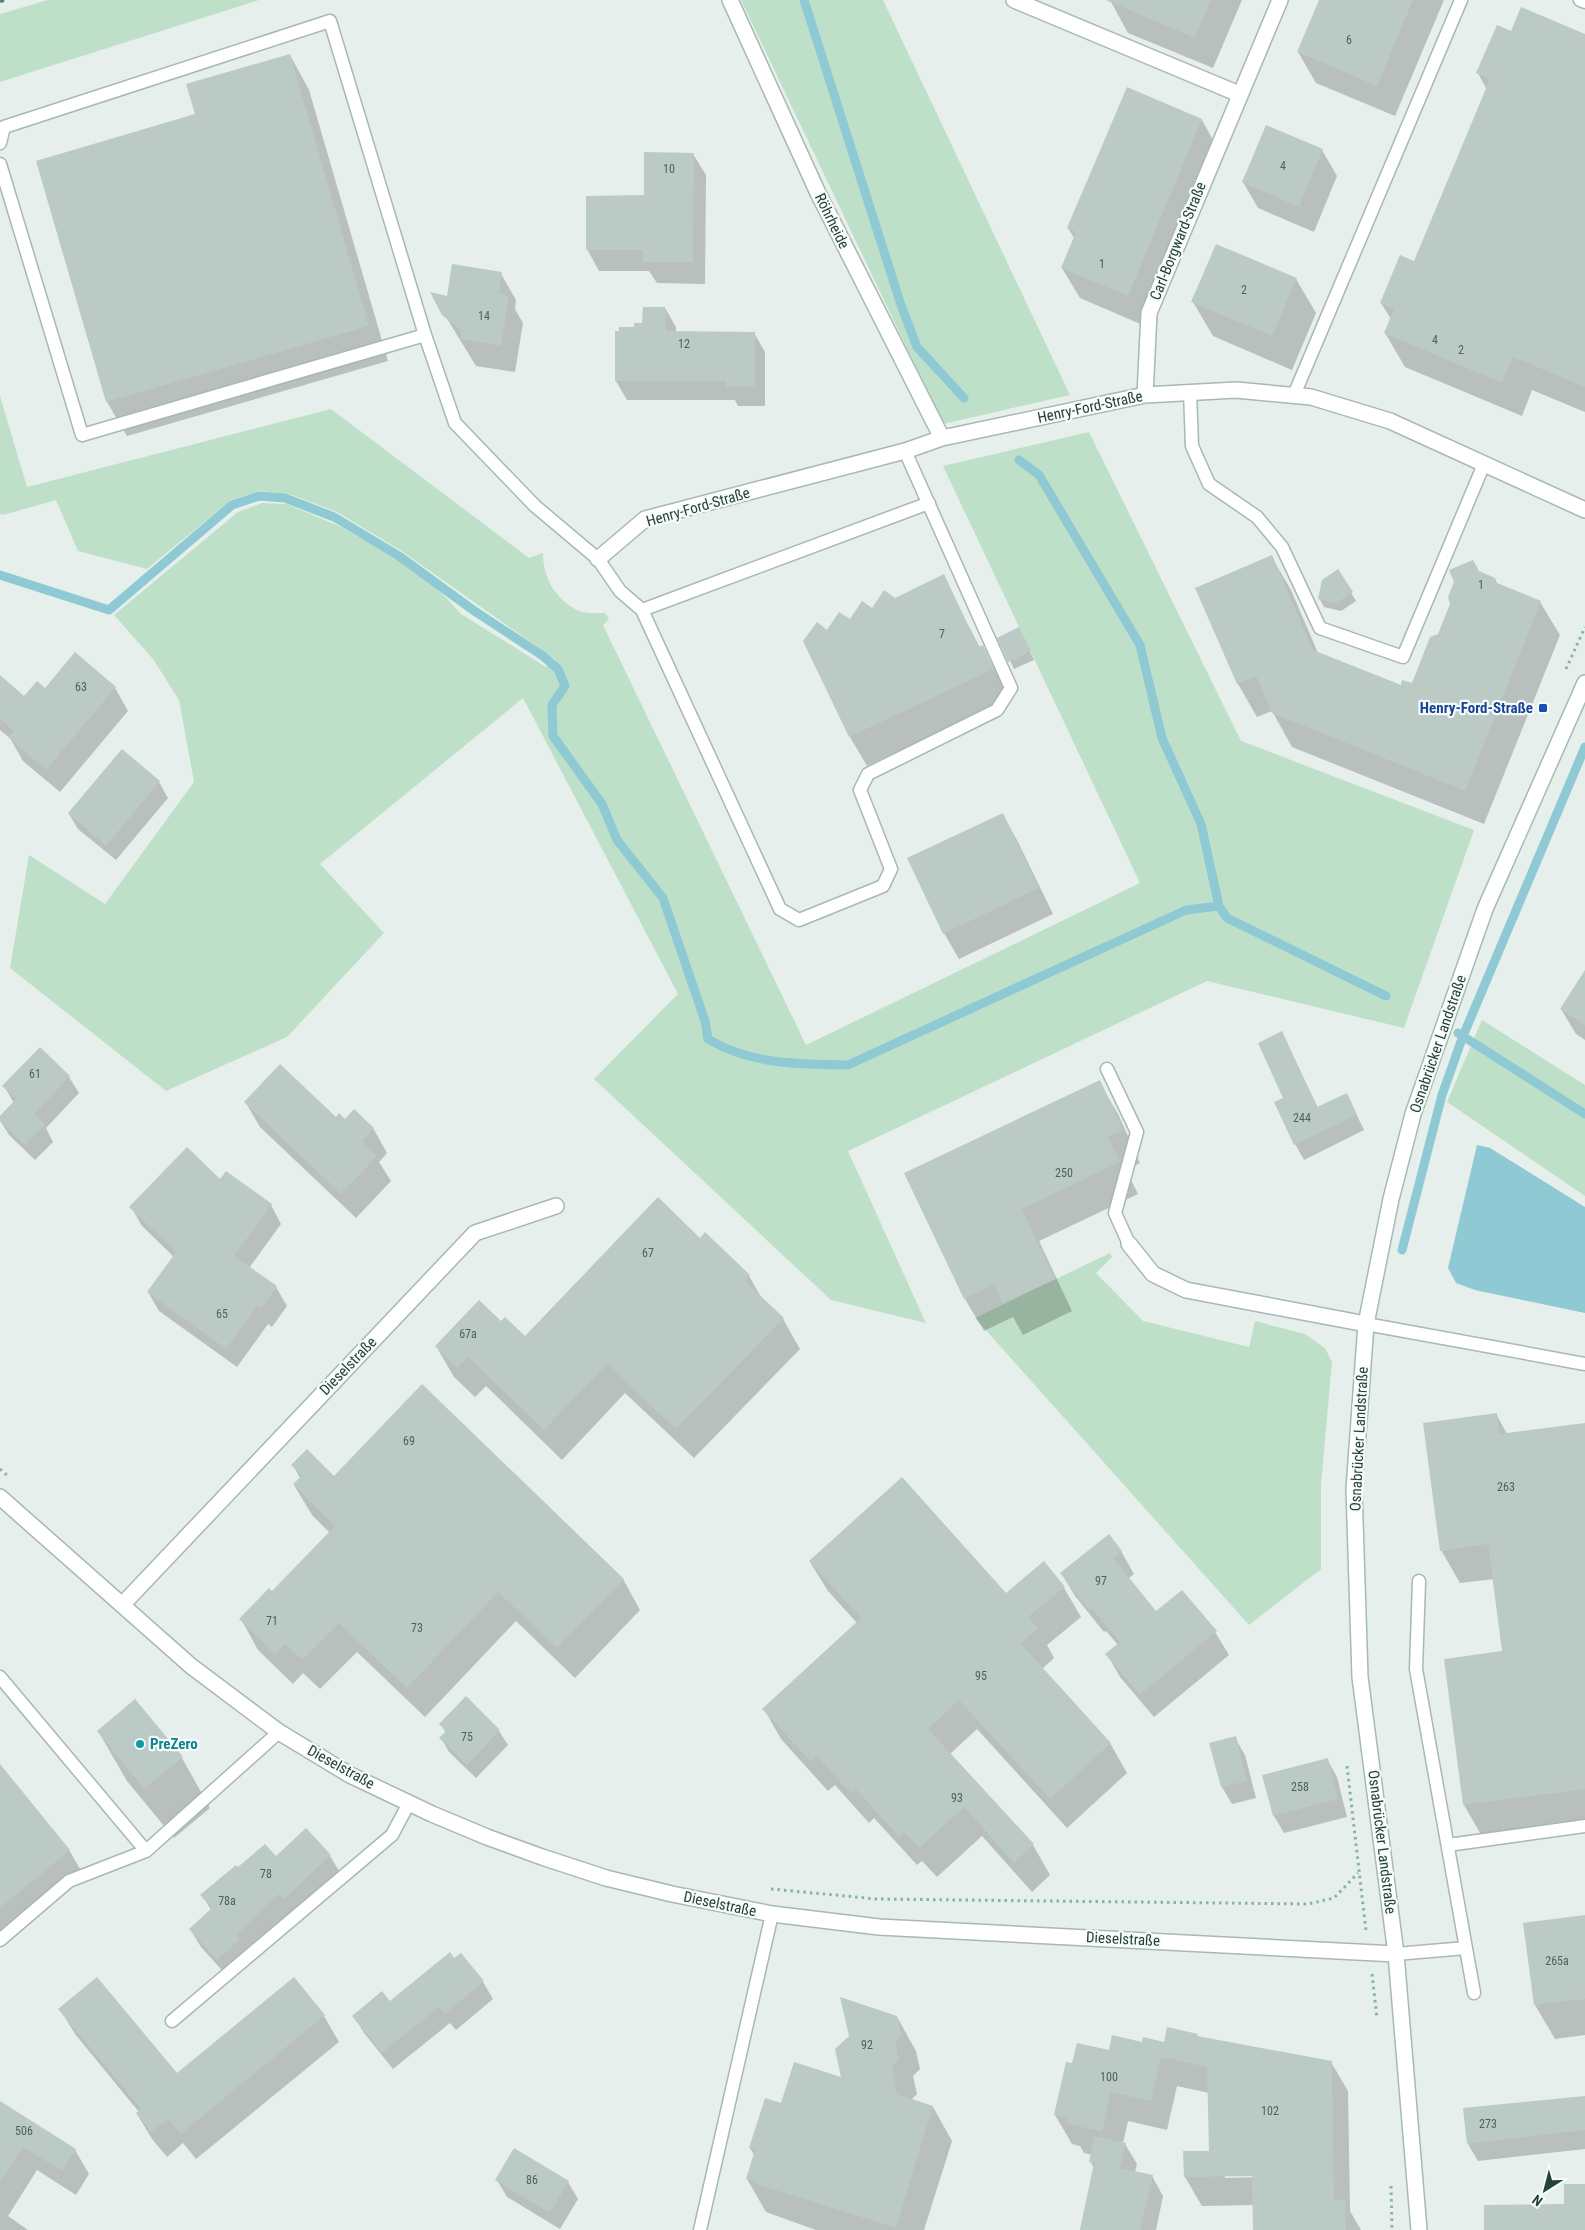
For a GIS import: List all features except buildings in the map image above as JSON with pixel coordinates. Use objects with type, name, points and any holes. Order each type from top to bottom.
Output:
[{"type":"street","name":"Röhrheide","points":[[730,0],[818,193],[942,438]]},
{"type":"street","points":[[1014,0],[1239,94]]},
{"type":"street","name":"Carl-Borgward-Straße","points":[[1145,394],[1149,313],[1239,94],[1280,0]]},
{"type":"street","name":"Henry-Ford-Straße","points":[[598,559],[645,520],[905,451],[942,438],[1145,394],[1236,390],[1311,397],[1390,421],[1585,510]]},
{"type":"street","name":"Osnabrücker Landstraße","points":[[1419,2230],[1396,1954],[1360,1677],[1354,1490],[1366,1324],[1390,1199],[1413,1114],[1486,909],[1585,683]]},
{"type":"street","name":"Dieselstraße","points":[[122,1605],[474,1233],[556,1206]]},
{"type":"street","points":[[1130,1244],[1153,1274],[1186,1290],[1366,1324]]},
{"type":"street","name":"Dieselstraße","points":[[0,1497],[191,1666],[279,1732],[350,1775],[487,1838],[606,1878],[772,1914],[888,1928],[1396,1954]]},
{"type":"lane","points":[[1294,396],[1462,0]]},
{"type":"lane","points":[[1580,0],[1585,2]]},
{"type":"lane","points":[[0,143],[4,128],[330,21],[425,335],[455,423],[536,506],[598,559],[620,591],[642,610],[780,909],[799,920],[883,886],[891,869],[860,790],[868,774],[997,710],[1011,688],[905,451]]},
{"type":"lane","points":[[0,164],[82,435],[425,335]]},
{"type":"lane","points":[[1190,392],[1192,446],[1209,484],[1257,516],[1282,547],[1320,628],[1403,657],[1484,464]]},
{"type":"lane","points":[[642,610],[929,503]]},
{"type":"lane","points":[[1107,1068],[1137,1132],[1116,1213],[1130,1244]]},
{"type":"lane","points":[[1366,1324],[1585,1364]]},
{"type":"lane","points":[[1419,1581],[1416,1669],[1474,1993]]},
{"type":"lane","points":[[0,1677],[146,1851]]},
{"type":"lane","points":[[0,1940],[69,1881],[146,1851],[279,1732]]},
{"type":"lane","points":[[172,2022],[392,1835],[409,1803]]},
{"type":"lane","points":[[1448,1845],[1585,1826]]},
{"type":"lane","points":[[700,2230],[772,1914]]},
{"type":"lane","points":[[1396,1954],[1466,1948]]},
{"type":"path","points":[[1565,672],[1585,627]]},
{"type":"path","points":[[1346,1758],[1358,1872],[1378,2022]]},
{"type":"path","points":[[770,1889],[877,1899],[1308,1904],[1334,1898],[1358,1872]]},
{"type":"path","points":[[1391,2183],[1392,2230]]},
{"type":"green space","points":[[48,0],[259,0],[0,82],[0,14]]},
{"type":"green space","points":[[741,0],[883,0],[1070,395],[943,424]]},
{"type":"green space","points":[[0,396],[27,487],[331,409],[529,558],[543,553],[548,579],[562,600],[580,611],[605,613],[609,619],[603,625],[806,1045],[1140,883],[943,466],[1089,432],[1241,741],[1474,830],[1404,1028],[1207,981],[848,1151],[926,1323],[831,1300],[594,1079],[678,994],[523,698],[320,864],[384,933],[287,1037],[166,1091],[10,968],[29,855],[105,904],[194,782],[179,700],[153,659],[114,615],[238,512],[262,503],[287,504],[339,526],[397,559],[438,589],[461,614],[546,667],[556,660],[403,552],[337,512],[289,494],[260,491],[231,500],[147,569],[78,551],[56,500],[3,515],[0,514]]},
{"type":"green space","points":[[1482,1020],[1585,1085],[1585,1196],[1447,1102]]},
{"type":"green space","points":[[1110,1253],[1112,1257],[1096,1273],[1143,1321],[1249,1347],[1255,1321],[1305,1334],[1325,1348],[1332,1362],[1321,1485],[1321,1569],[1249,1625],[975,1318]]},
{"type":"water","points":[[1477,1145],[1490,1148],[1585,1207],[1585,1313],[1475,1290],[1456,1283],[1448,1268]]},
{"type":"waterway","points":[[804,0],[901,305],[917,347],[964,398]]},
{"type":"waterway","points":[[1019,460],[1039,475],[1140,645],[1162,738],[1201,824],[1219,906],[1227,918],[1386,996]]},
{"type":"waterway","points":[[0,575],[109,610],[232,505],[259,496],[285,498],[334,517],[399,556],[473,610],[543,656],[558,669],[565,686],[552,705],[553,736],[602,804],[617,840],[663,898],[705,1021],[708,1039],[724,1048],[741,1054],[794,1063],[848,1065],[1186,910],[1219,906]]},
{"type":"waterway","points":[[1402,1250],[1442,1095],[1463,1036],[1585,747]]},
{"type":"waterway","points":[[1458,1033],[1585,1114]]},
{"type":"railway","points":[[0,1],[4,0]]},
{"type":"place","name":"Henry-Ford-Straße","points":[[1543,708]]},
{"type":"place","name":"PreZero","points":[[140,1744]]}]
